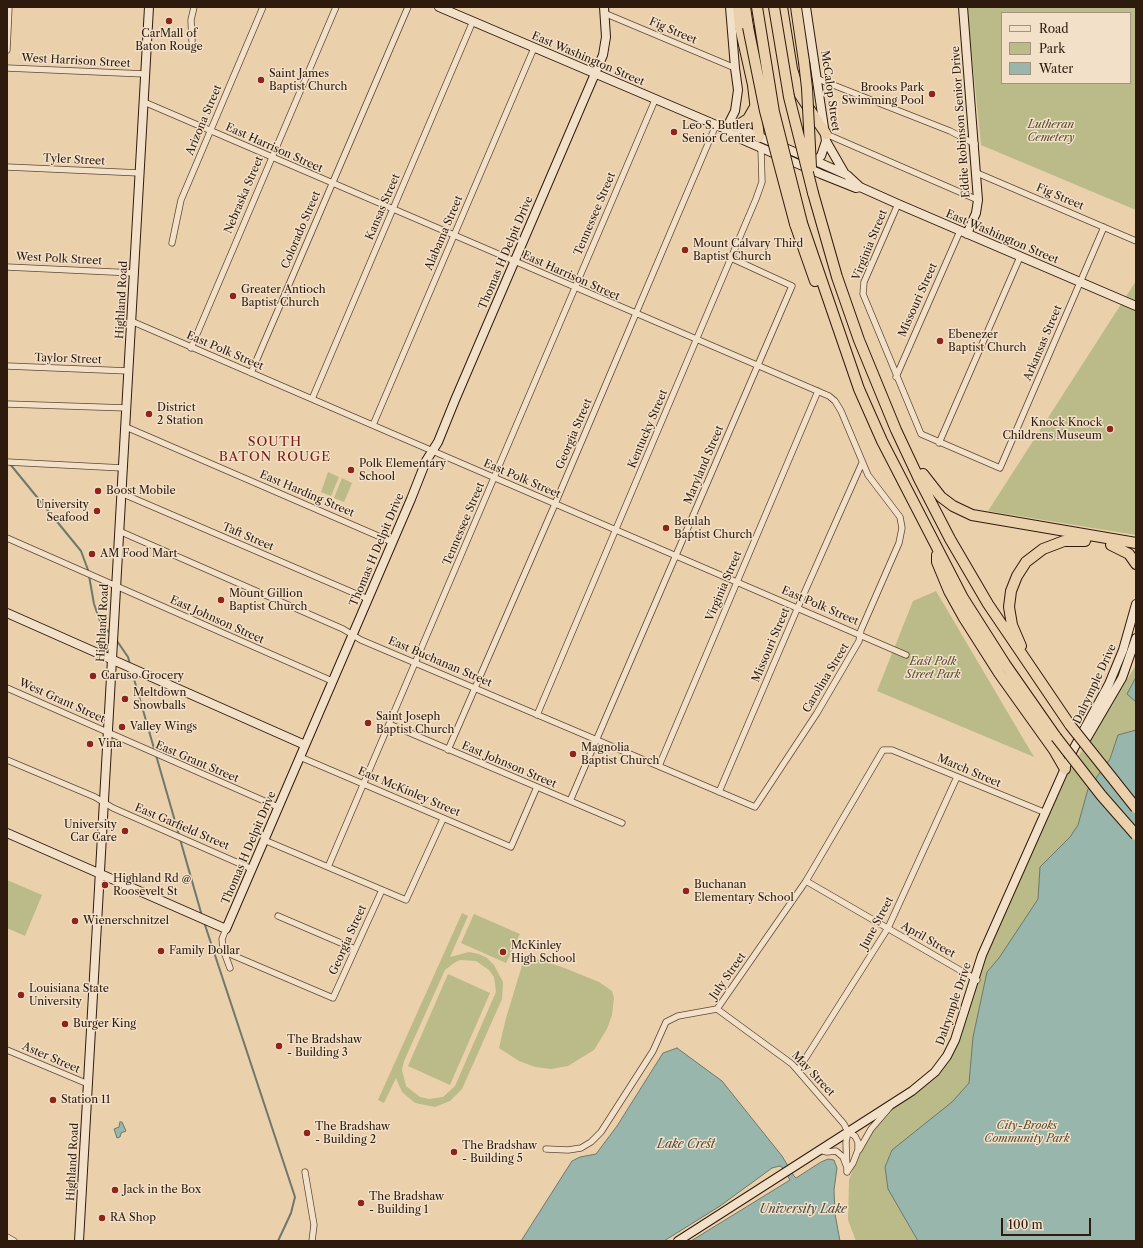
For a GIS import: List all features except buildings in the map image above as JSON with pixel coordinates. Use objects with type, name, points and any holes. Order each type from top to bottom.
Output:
[{"type":"highway","points":[[738,7],[756,105],[759,136]]},
{"type":"highway","points":[[745,7],[765,111],[814,280],[825,292],[859,388],[874,422],[936,545],[981,626],[1056,737],[1101,795],[1136,835]]},
{"type":"highway","points":[[757,7],[774,112],[798,223]]},
{"type":"highway","points":[[774,7],[790,103],[819,217],[859,340],[896,430],[950,539],[996,617],[1070,726],[1136,808]]},
{"type":"highway","points":[[782,7],[786,38],[800,95],[826,137]]},
{"type":"highway","points":[[796,7],[804,62],[813,193]]},
{"type":"highway","points":[[730,129],[748,119],[756,105]]},
{"type":"highway","points":[[896,430],[932,488],[941,498],[959,509],[988,520],[1136,548]]},
{"type":"highway","points":[[1113,543],[1136,536]]},
{"type":"highway","points":[[1045,690],[1012,625],[1009,608],[1014,581],[1030,558],[1043,548],[1053,544],[1075,540],[1136,543]]},
{"type":"highway","points":[[1113,543],[1127,552],[1136,564]]},
{"type":"highway","points":[[936,545],[937,562],[957,606],[999,673],[1054,750],[1065,769]]},
{"type":"street","points":[[7,50],[9,7]]},
{"type":"street","name":"Highland Road","points":[[79,1241],[149,7]]},
{"type":"street","points":[[192,41],[191,20],[194,7]]},
{"type":"street","name":"Arizona Street","points":[[172,243],[181,200],[263,7]]},
{"type":"street","name":"Nebraska Street","points":[[191,348],[336,7]]},
{"type":"street","name":"Colorado Street","points":[[251,373],[408,7]]},
{"type":"street","name":"East Washington Street","points":[[439,7],[655,100],[716,125],[730,129]]},
{"type":"street","points":[[730,7],[738,99],[730,129],[732,134],[804,167],[856,188],[860,187]]},
{"type":"street","name":"McCalop Street","points":[[806,7],[826,137],[845,174]]},
{"type":"street","name":"Eddie Robinson Senior Drive","points":[[963,7],[975,144],[978,200],[976,212],[963,233]]},
{"type":"street","name":"Fig Street","points":[[604,10],[735,68]]},
{"type":"street","name":"Thomas H Delpit Drive","points":[[230,968],[222,939],[426,461],[438,442],[595,74],[605,48],[604,10]]},
{"type":"street","name":"Kansas Street","points":[[312,399],[473,21]]},
{"type":"street","name":"Alabama Street","points":[[373,425],[534,48]]},
{"type":"street","name":"West Harrison Street","points":[[7,68],[145,74]]},
{"type":"street","points":[[818,79],[950,131],[975,144]]},
{"type":"street","name":"Tennessee Street","points":[[328,867],[655,100]]},
{"type":"street","name":"East Harrison Street","points":[[144,102],[636,315],[697,339],[829,396],[837,404],[862,463],[876,487],[900,517],[902,528]]},
{"type":"street","name":"Georgia Street","points":[[448,750],[555,504],[716,125]]},
{"type":"street","points":[[730,129],[759,136],[817,161],[845,174],[854,180],[860,187]]},
{"type":"street","points":[[804,167],[817,161],[823,153],[826,137],[978,200]]},
{"type":"street","name":"Kentucky Street","points":[[537,715],[761,187],[761,148]]},
{"type":"street","name":"Tyler Street","points":[[7,167],[140,173]]},
{"type":"street","name":"Fig Street","points":[[976,173],[1136,240]]},
{"type":"street","name":"East Washington Street","points":[[860,187],[963,233],[1136,306]]},
{"type":"street","name":"Virginia Street","points":[[896,377],[863,294],[864,282],[898,204]]},
{"type":"street","name":"Arkansas Street","points":[[940,443],[1000,468],[1104,227]]},
{"type":"street","name":"Missouri Street","points":[[896,377],[963,233]]},
{"type":"street","points":[[896,377],[921,434],[940,443],[1020,256]]},
{"type":"street","name":"Maryland Street","points":[[570,801],[792,286],[731,258]]},
{"type":"street","name":"West Polk Street","points":[[7,267],[134,273]]},
{"type":"street","name":"East Polk Street","points":[[131,322],[798,607],[906,655]]},
{"type":"street","name":"Taylor Street","points":[[7,366],[129,371]]},
{"type":"street","name":"Virginia Street","points":[[659,766],[818,391]]},
{"type":"street","points":[[7,404],[127,408]]},
{"type":"street","name":"East Harding Street","points":[[126,427],[392,542]]},
{"type":"street","points":[[7,462],[123,468]]},
{"type":"street","name":"Missouri Street","points":[[719,792],[798,607],[862,463]]},
{"type":"street","name":"Taft Street","points":[[122,492],[368,599]]},
{"type":"street","name":"Carolina Street","points":[[755,807],[817,713],[856,647],[860,630],[899,543],[902,528]]},
{"type":"street","name":"East Buchanan Street","points":[[119,532],[537,715],[755,807]]},
{"type":"street","name":"East Johnson Street","points":[[7,538],[332,681]]},
{"type":"street","name":"Dalrymple Drive","points":[[678,1241],[895,1102],[927,1079],[947,1056],[955,1040],[976,980],[982,955],[1074,748],[1101,701],[1116,668],[1128,634],[1136,604]]},
{"type":"street","points":[[7,613],[112,656],[122,665],[305,745]]},
{"type":"street","name":"Dalrymple Drive","points":[[1065,769],[1079,751],[1115,692],[1126,668],[1136,638]]},
{"type":"street","name":"West Grant Street","points":[[7,688],[108,733]]},
{"type":"street","name":"East Johnson Street","points":[[389,724],[622,823]]},
{"type":"street","name":"East Grant Street","points":[[108,733],[278,807]]},
{"type":"street","name":"March Street","points":[[885,749],[892,750],[1046,812]]},
{"type":"street","name":"July Street","points":[[546,1148],[568,1150],[581,1148],[591,1142],[601,1132],[653,1051],[666,1022],[678,1016],[717,1010],[806,881],[879,754],[885,749]]},
{"type":"street","name":"East McKinley Street","points":[[300,757],[510,847],[537,788]]},
{"type":"street","name":"East Garfield Street","points":[[7,760],[95,797],[104,803],[252,869]]},
{"type":"street","name":"June Street","points":[[798,1070],[888,928],[957,777]]},
{"type":"street","points":[[264,840],[406,900],[443,819]]},
{"type":"street","points":[[7,834],[226,929]]},
{"type":"street","name":"April Street","points":[[806,881],[976,980]]},
{"type":"street","name":"Georgia Street","points":[[225,952],[333,998],[382,890]]},
{"type":"street","points":[[278,916],[355,949]]},
{"type":"street","name":"May Street","points":[[717,1010],[781,1055],[798,1070],[844,1124],[848,1132],[857,1138],[857,1154]]},
{"type":"street","name":"Aster Street","points":[[7,1050],[88,1084]]},
{"type":"street","points":[[819,1150],[838,1152],[845,1161],[848,1172],[871,1129],[895,1102]]},
{"type":"street","points":[[847,1167],[848,1158],[846,1138],[848,1132]]},
{"type":"street","points":[[305,1172],[314,1225],[312,1241]]},
{"type":"street","points":[[7,1237],[14,1241]]},
{"type":"green space","name":"Lutheran Cemetery","points":[[967,7],[1136,7],[1136,210],[981,145]]},
{"type":"green space","points":[[1136,281],[1136,535],[988,511]]},
{"type":"green space","points":[[328,472],[339,477],[331,496],[321,492]]},
{"type":"green space","points":[[342,478],[352,483],[344,502],[334,498]]},
{"type":"green space","name":"East Polk Street Park","points":[[936,591],[1034,757],[877,691],[913,601]]},
{"type":"green space","name":"City-Brooks Community Park","points":[[1136,665],[1136,1241],[856,1241],[848,1220],[849,1180],[865,1138],[895,1102],[930,1076],[947,1056],[974,979],[1051,800]]},
{"type":"green space","points":[[7,880],[42,895],[25,936],[7,928]]},
{"type":"green space","points":[[462,913],[468,916],[450,957],[469,952],[479,954],[487,958],[494,965],[503,982],[502,999],[462,1089],[450,1101],[435,1107],[415,1103],[402,1092],[396,1078],[384,1103],[378,1100]],"holes":[[[460,960],[476,961],[489,970],[494,977],[496,992],[455,1086],[443,1097],[429,1099],[420,1097],[406,1086],[402,1070],[404,1061],[445,970]]]},
{"type":"green space","points":[[474,914],[520,934],[506,963],[461,943]]},
{"type":"green space","points":[[529,957],[562,967],[599,982],[612,991],[614,998],[612,1015],[607,1029],[594,1050],[568,1066],[551,1069],[535,1067],[519,1061],[499,1048],[506,1018],[524,959]]},
{"type":"green space","points":[[448,974],[490,993],[450,1085],[408,1066]]},
{"type":"water","points":[[1136,677],[1136,702],[1127,694]]},
{"type":"water","name":"City-Brooks Community Park","points":[[1136,730],[1136,1241],[918,1241],[888,1189],[885,1167],[892,1150],[952,1102],[969,1083],[973,1037],[987,972],[999,958],[1038,899],[1040,867],[1070,837],[1078,825],[1088,789],[1110,759],[1118,735]]},
{"type":"water","name":"Lake Crest","points":[[677,1048],[722,1081],[782,1156],[796,1178],[821,1162],[828,1159],[834,1160],[837,1168],[834,1190],[835,1214],[840,1241],[691,1241],[790,1180],[783,1168],[780,1166],[772,1168],[720,1206],[664,1241],[521,1241],[572,1161],[580,1157],[596,1154],[617,1126],[663,1053]]},
{"type":"water","points":[[120,1122],[122,1122],[126,1131],[121,1133],[120,1137],[117,1138],[114,1129],[119,1127]]},
{"type":"waterway","points":[[10,464],[81,551],[88,570],[94,604],[101,624],[111,634]]},
{"type":"waterway","points":[[115,638],[128,657],[130,664]]},
{"type":"waterway","points":[[132,672],[179,835]]},
{"type":"waterway","points":[[180,839],[202,916]]},
{"type":"waterway","points":[[204,922],[295,1197],[291,1213],[278,1241]]},
{"type":"place","name":"CarMall of Baton Rouge","points":[[169,21]]},
{"type":"place","name":"Saint James Baptist Church","points":[[261,80]]},
{"type":"place","name":"Brooks Park Swimming Pool","points":[[932,94]]},
{"type":"place","name":"Leo S. Butler Senior Center","points":[[674,132]]},
{"type":"place","name":"Mount Calvary Third Baptist Church","points":[[685,250]]},
{"type":"place","name":"Greater Antioch Baptist Church","points":[[233,296]]},
{"type":"place","name":"Ebenezer Baptist Church","points":[[940,341]]},
{"type":"place","name":"District 2 Station","points":[[149,414]]},
{"type":"place","name":"Knock Knock Childrens Museum","points":[[1110,429]]},
{"type":"place","name":"Polk Elementary School","points":[[351,470]]},
{"type":"place","name":"Boost Mobile","points":[[98,491]]},
{"type":"place","name":"University Seafood","points":[[97,511]]},
{"type":"place","name":"Beulah Baptist Church","points":[[666,528]]},
{"type":"place","name":"AM Food Mart","points":[[92,554]]},
{"type":"place","name":"Mount Gillion Baptist Church","points":[[221,600]]},
{"type":"place","name":"Caruso Grocery","points":[[93,676]]},
{"type":"place","name":"Meltdown Snowballs","points":[[125,699]]},
{"type":"place","name":"Saint Joseph Baptist Church","points":[[368,723]]},
{"type":"place","name":"Valley Wings","points":[[122,727]]},
{"type":"place","name":"Vina","points":[[90,744]]},
{"type":"place","name":"Magnolia Baptist Church","points":[[573,754]]},
{"type":"place","name":"University Car Care","points":[[125,831]]},
{"type":"place","name":"Highland Rd @ Roosevelt St","points":[[105,885]]},
{"type":"place","name":"Buchanan Elementary School","points":[[686,891]]},
{"type":"place","name":"Wienerschnitzel","points":[[75,921]]},
{"type":"place","name":"Family Dollar","points":[[161,951]]},
{"type":"place","name":"McKinley High School","points":[[503,952]]},
{"type":"place","name":"Louisiana State University","points":[[21,995]]},
{"type":"place","name":"Burger King","points":[[65,1024]]},
{"type":"place","name":"The Bradshaw - Building 3","points":[[279,1046]]},
{"type":"place","name":"Station 11","points":[[53,1100]]},
{"type":"place","name":"The Bradshaw - Building 2","points":[[307,1133]]},
{"type":"place","name":"The Bradshaw - Building 5","points":[[454,1152]]},
{"type":"place","name":"Jack in the Box","points":[[115,1190]]},
{"type":"place","name":"The Bradshaw - Building 1","points":[[361,1203]]},
{"type":"place","name":"RA Shop","points":[[102,1218]]},
{"type":"district","name":"SOUTH BATON ROUGE","points":[[275,450]]},
{"type":"water label","name":"University Lake","points":[[803,1210]]}]
